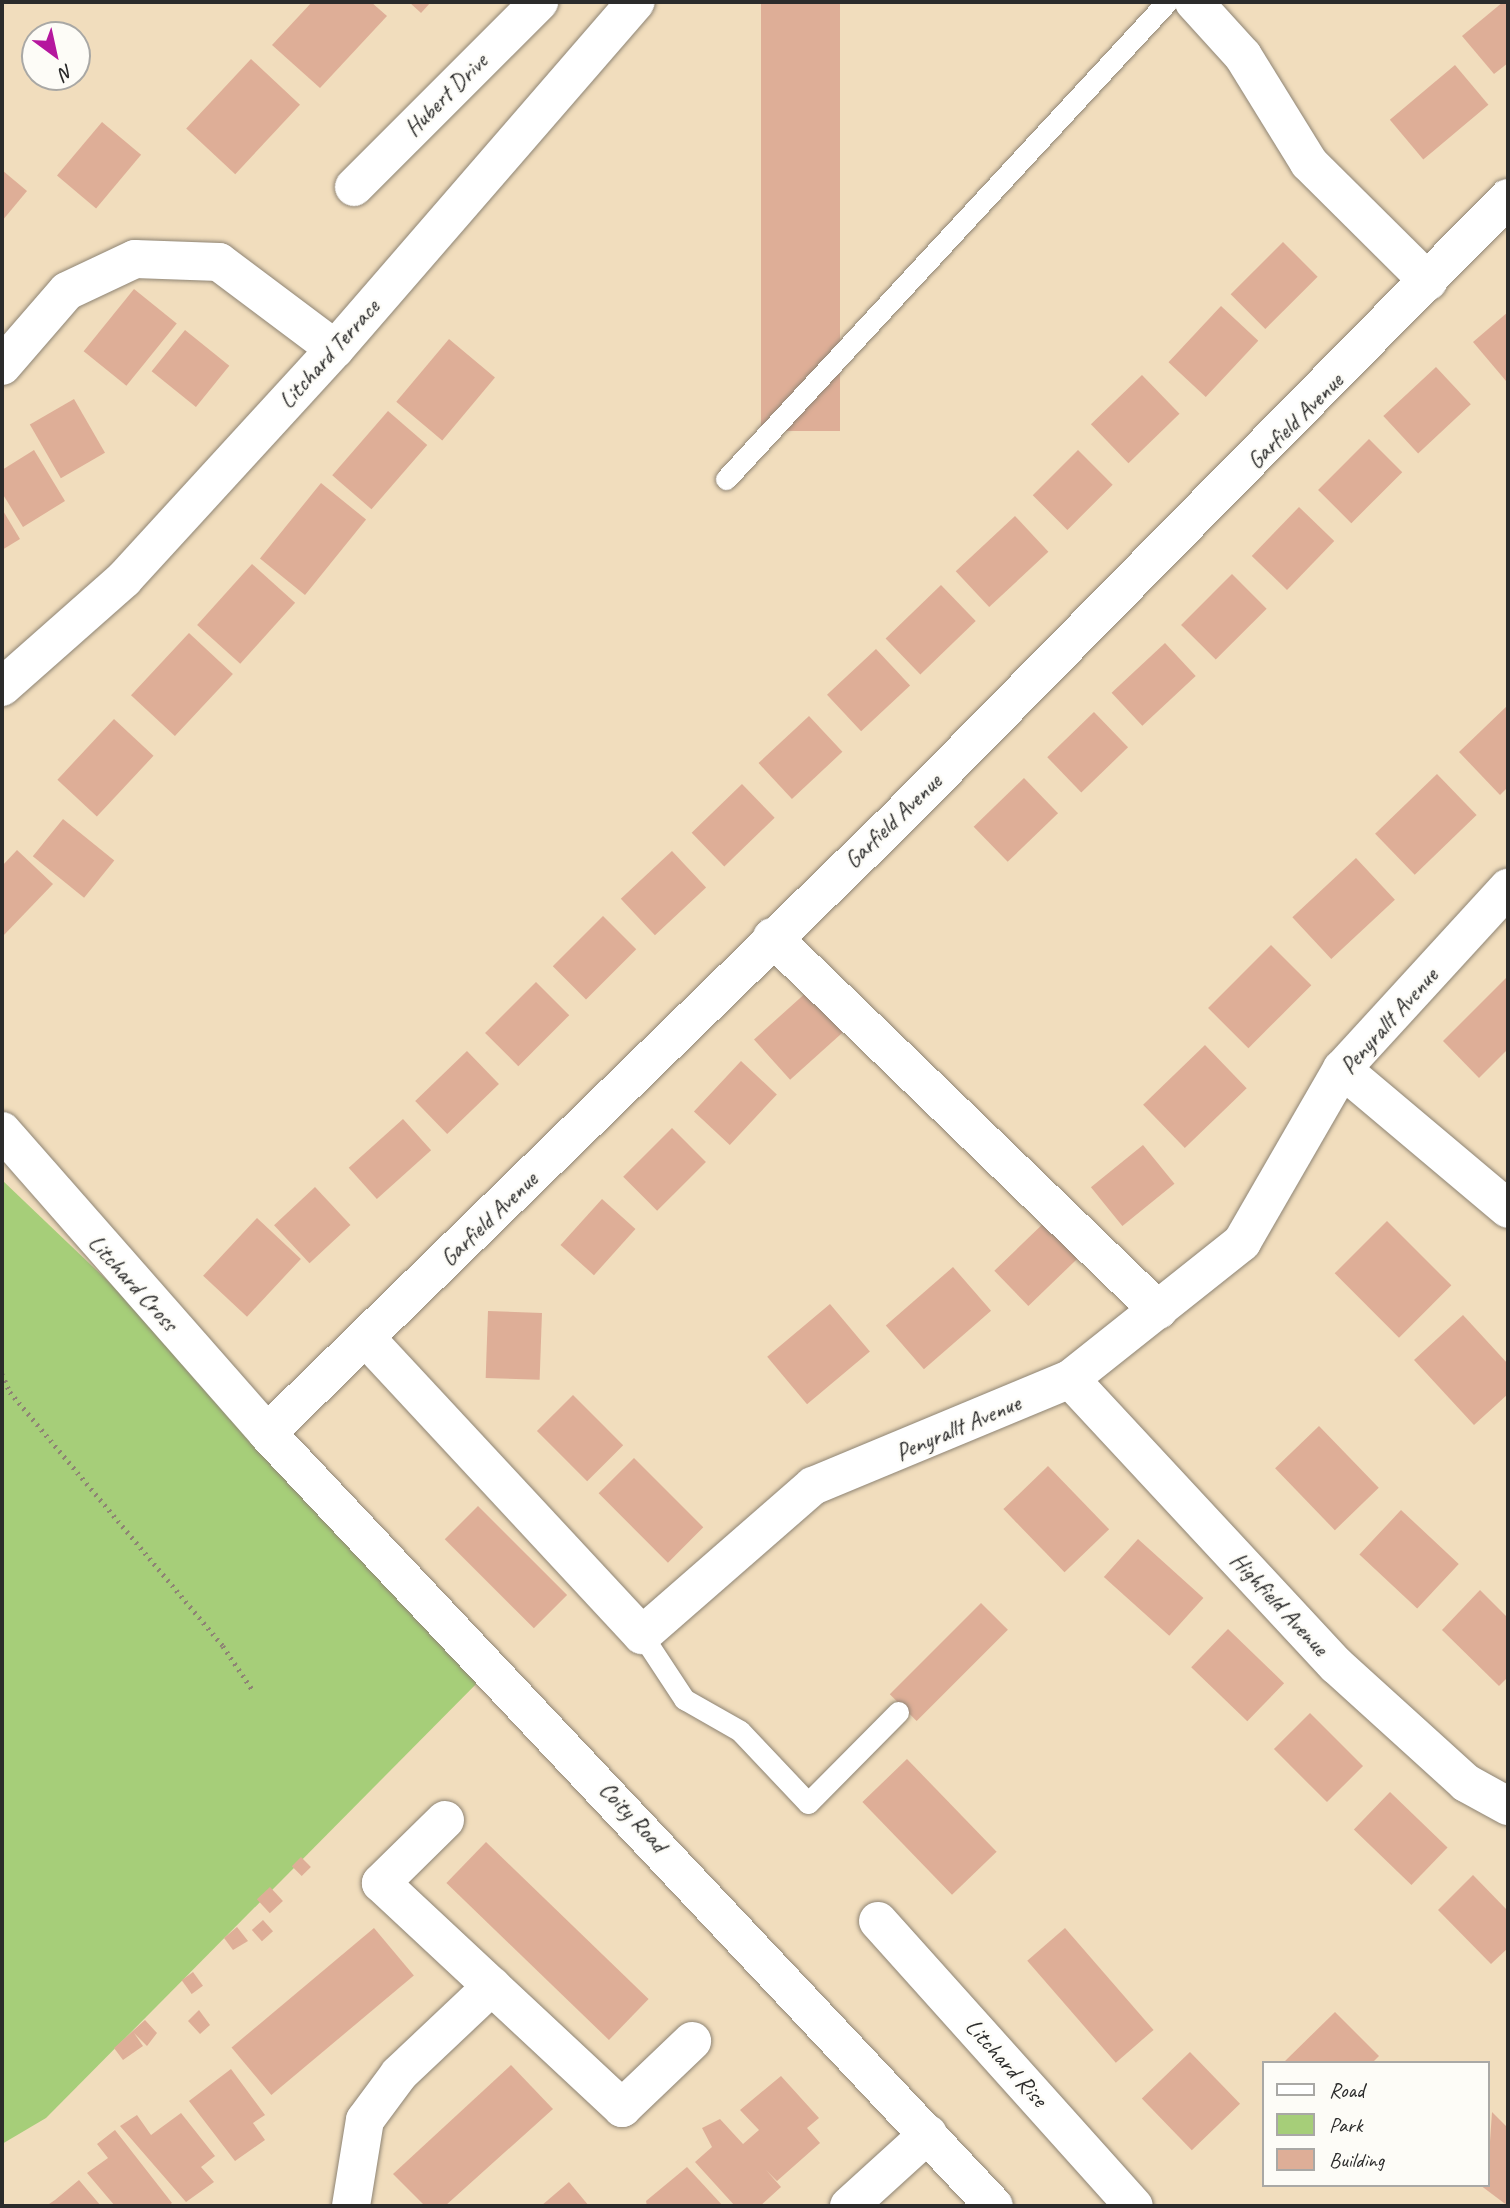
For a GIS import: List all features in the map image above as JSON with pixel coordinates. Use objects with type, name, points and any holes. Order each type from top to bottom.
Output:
[{"type":"street","name":"Hubert Drive","points":[[355,187],[538,2]]},
{"type":"street","name":"Litchard Terrace","points":[[2,687],[124,579],[335,349],[636,2]]},
{"type":"street","points":[[1194,2],[1244,56],[1309,163],[1428,281]]},
{"type":"street","name":"Garfield Avenue","points":[[267,1433],[1188,528],[1508,198]]},
{"type":"street","points":[[2,366],[67,291],[135,259],[219,262],[335,349]]},
{"type":"street","name":"Penyrallt Avenue","points":[[642,1635],[813,1486],[1070,1379],[1242,1242],[1342,1069],[1508,888]]},
{"type":"street","points":[[772,937],[1158,1310]]},
{"type":"street","points":[[1342,1069],[1508,1209]]},
{"type":"street","name":"Litchard Cross","points":[[2,1131],[267,1433]]},
{"type":"street","points":[[366,1338],[642,1635]]},
{"type":"street","name":"Highfield Avenue","points":[[1070,1379],[1336,1665],[1466,1783],[1508,1806]]},
{"type":"street","name":"Coity Road","points":[[267,1433],[994,2206]]},
{"type":"street","points":[[445,1820],[382,1883],[622,2108],[692,2041]]},
{"type":"street","name":"Litchard Rise","points":[[878,1921],[1134,2206]]},
{"type":"street","points":[[351,2206],[365,2120],[399,2074],[492,1986]]},
{"type":"street","points":[[849,2206],[928,2134]]},
{"type":"lane","points":[[726,479],[1167,2]]},
{"type":"lane","points":[[642,1635],[684,1699],[740,1731],[808,1802],[898,1712]]},
{"type":"path","points":[[2,1374],[10,1392],[223,1646],[254,1692]]},
{"type":"path","points":[[2,1389],[10,1392]]},
{"type":"green space","points":[[2,1180],[267,1433],[493,1667],[46,2118],[2,2144]]},
{"type":"building","points":[[312,2],[371,2],[387,16],[320,88],[272,45]]},
{"type":"building","points":[[409,2],[431,2],[421,13]]},
{"type":"building","points":[[761,2],[840,2],[840,431],[761,431]]},
{"type":"building","points":[[1503,2],[1508,2],[1508,63],[1494,74],[1462,36]]},
{"type":"building","points":[[251,59],[300,105],[235,174],[186,128]]},
{"type":"building","points":[[1455,65],[1488,105],[1423,159],[1390,120]]},
{"type":"building","points":[[102,122],[141,155],[96,208],[57,176]]},
{"type":"building","points":[[2,170],[27,191],[2,221]]},
{"type":"building","points":[[1283,242],[1318,277],[1265,329],[1231,294]]},
{"type":"building","points":[[134,289],[177,324],[126,386],[84,351]]},
{"type":"building","points":[[1221,306],[1258,341],[1206,397],[1168,362]]},
{"type":"building","points":[[1508,312],[1508,379],[1506,381],[1473,342]]},
{"type":"building","points":[[185,330],[229,366],[196,407],[152,371]]},
{"type":"building","points":[[449,339],[495,378],[442,440],[396,402]]},
{"type":"building","points":[[1436,367],[1471,404],[1418,453],[1383,416]]},
{"type":"building","points":[[1142,375],[1180,414],[1128,463],[1091,424]]},
{"type":"building","points":[[74,399],[105,453],[61,478],[30,425]]},
{"type":"building","points":[[388,411],[427,445],[371,509],[332,475]]},
{"type":"building","points":[[1369,439],[1402,472],[1351,523],[1318,490]]},
{"type":"building","points":[[34,450],[65,501],[23,527],[2,493],[2,470]]},
{"type":"building","points":[[1078,450],[1113,485],[1067,530],[1033,495]]},
{"type":"building","points":[[321,483],[366,520],[305,595],[260,558]]},
{"type":"building","points":[[1299,507],[1334,541],[1287,590],[1252,556]]},
{"type":"building","points":[[2,509],[20,539],[2,550]]},
{"type":"building","points":[[1015,516],[1048,552],[989,607],[956,571]]},
{"type":"building","points":[[252,564],[295,603],[240,664],[197,625]]},
{"type":"building","points":[[1232,574],[1267,609],[1216,660],[1181,625]]},
{"type":"building","points":[[941,585],[976,621],[920,674],[886,638]]},
{"type":"building","points":[[189,633],[233,674],[175,736],[131,695]]},
{"type":"building","points":[[1165,643],[1196,676],[1142,726],[1112,693]]},
{"type":"building","points":[[876,649],[910,686],[861,731],[827,695]]},
{"type":"building","points":[[1508,705],[1508,787],[1500,795],[1459,752]]},
{"type":"building","points":[[1094,712],[1128,747],[1081,792],[1047,757]]},
{"type":"building","points":[[809,716],[842,752],[792,799],[759,763]]},
{"type":"building","points":[[114,719],[153,756],[97,817],[57,780]]},
{"type":"building","points":[[1437,774],[1477,815],[1415,875],[1375,834]]},
{"type":"building","points":[[1024,778],[1058,813],[1008,862],[974,827]]},
{"type":"building","points":[[742,784],[775,818],[724,866],[692,833]]},
{"type":"building","points":[[63,819],[114,861],[84,898],[33,856]]},
{"type":"building","points":[[17,850],[53,884],[2,937],[2,866]]},
{"type":"building","points":[[672,851],[706,888],[655,935],[621,899]]},
{"type":"building","points":[[1356,858],[1395,900],[1331,959],[1292,917]]},
{"type":"building","points":[[603,916],[636,949],[586,999],[553,966]]},
{"type":"building","points":[[1271,945],[1311,985],[1248,1048],[1208,1008]]},
{"type":"building","points":[[1508,976],[1508,1049],[1479,1078],[1443,1041]]},
{"type":"building","points":[[536,982],[569,1015],[518,1066],[485,1033]]},
{"type":"building","points":[[809,990],[845,1030],[790,1080],[754,1040]]},
{"type":"building","points":[[1205,1045],[1247,1088],[1185,1148],[1143,1105]]},
{"type":"building","points":[[467,1051],[499,1084],[447,1134],[415,1101]]},
{"type":"building","points":[[741,1061],[777,1094],[730,1145],[694,1111]]},
{"type":"building","points":[[403,1119],[431,1150],[377,1199],[349,1168]]},
{"type":"building","points":[[672,1128],[706,1162],[657,1211],[623,1177]]},
{"type":"building","points":[[1143,1145],[1174,1184],[1122,1226],[1091,1187]]},
{"type":"building","points":[[315,1187],[350,1225],[310,1263],[274,1225]]},
{"type":"building","points":[[602,1199],[635,1229],[594,1275],[561,1245]]},
{"type":"building","points":[[257,1218],[301,1259],[247,1317],[203,1276]]},
{"type":"building","points":[[1049,1218],[1083,1253],[1028,1306],[994,1271]]},
{"type":"building","points":[[1387,1221],[1451,1285],[1399,1338],[1335,1273]]},
{"type":"building","points":[[953,1267],[991,1311],[924,1369],[886,1325]]},
{"type":"building","points":[[830,1304],[870,1351],[807,1404],[767,1357]]},
{"type":"building","points":[[488,1311],[542,1313],[540,1380],[486,1378]]},
{"type":"building","points":[[1463,1315],[1508,1364],[1508,1394],[1474,1425],[1414,1360]]},
{"type":"building","points":[[573,1395],[623,1445],[587,1481],[537,1431]]},
{"type":"building","points":[[1319,1426],[1379,1488],[1335,1530],[1275,1468]]},
{"type":"building","points":[[634,1458],[703,1527],[668,1563],[599,1493]]},
{"type":"building","points":[[1048,1466],[1109,1529],[1065,1572],[1003,1509]]},
{"type":"building","points":[[478,1506],[567,1595],[534,1628],[445,1539]]},
{"type":"building","points":[[1401,1510],[1459,1564],[1417,1608],[1359,1555]]},
{"type":"building","points":[[1138,1539],[1203,1598],[1169,1636],[1104,1577]]},
{"type":"building","points":[[1480,1590],[1508,1618],[1508,1677],[1499,1686],[1442,1630]]},
{"type":"building","points":[[981,1603],[1008,1630],[917,1721],[890,1694]]},
{"type":"building","points":[[1228,1629],[1284,1683],[1247,1721],[1191,1667]]},
{"type":"building","points":[[1310,1713],[1363,1766],[1327,1802],[1274,1749]]},
{"type":"building","points":[[907,1759],[997,1852],[952,1895],[862,1802]]},
{"type":"building","points":[[1390,1792],[1448,1848],[1411,1885],[1354,1829]]},
{"type":"building","points":[[486,1842],[649,1999],[609,2040],[446,1883]]},
{"type":"building","points":[[301,1857],[311,1867],[302,1876],[292,1866]]},
{"type":"building","points":[[1473,1875],[1508,1911],[1508,1948],[1491,1964],[1438,1910]]},
{"type":"building","points":[[270,1887],[283,1901],[270,1913],[257,1899]]},
{"type":"building","points":[[263,1920],[273,1931],[262,1941],[252,1930]]},
{"type":"building","points":[[237,1927],[248,1941],[233,1950],[224,1938]]},
{"type":"building","points":[[374,1928],[414,1975],[271,2095],[232,2048]]},
{"type":"building","points":[[1065,1928],[1154,2030],[1116,2063],[1027,1961]]},
{"type":"building","points":[[193,1972],[203,1986],[192,1994],[182,1980]]},
{"type":"building","points":[[199,2010],[210,2025],[200,2034],[188,2021]]},
{"type":"building","points":[[1335,2012],[1379,2056],[1374,2061],[1285,2061]]},
{"type":"building","points":[[145,2020],[157,2033],[147,2046],[134,2033],[143,2046],[123,2060],[114,2048]]},
{"type":"building","points":[[1190,2052],[1240,2104],[1192,2150],[1142,2099]]},
{"type":"building","points":[[511,2065],[553,2109],[445,2206],[425,2206],[393,2174]]},
{"type":"building","points":[[231,2069],[265,2115],[253,2123],[265,2140],[235,2161],[189,2101]]},
{"type":"building","points":[[781,2076],[819,2118],[807,2128],[820,2143],[777,2181],[766,2170],[781,2187],[760,2206],[735,2206],[695,2162],[712,2147],[702,2128],[720,2119],[743,2144],[759,2130],[740,2110]]},
{"type":"building","points":[[1492,2112],[1508,2128],[1508,2206],[1483,2187],[1489,2187]]},
{"type":"building","points":[[181,2113],[215,2156],[201,2167],[214,2182],[186,2202],[120,2126],[137,2115],[151,2135]]},
{"type":"building","points":[[115,2130],[172,2203],[168,2206],[115,2206],[87,2173],[108,2158],[97,2144]]},
{"type":"building","points":[[687,2167],[723,2206],[647,2206],[646,2201]]},
{"type":"building","points":[[79,2180],[101,2206],[46,2206],[55,2200]]},
{"type":"building","points":[[569,2182],[589,2206],[541,2206]]}]
